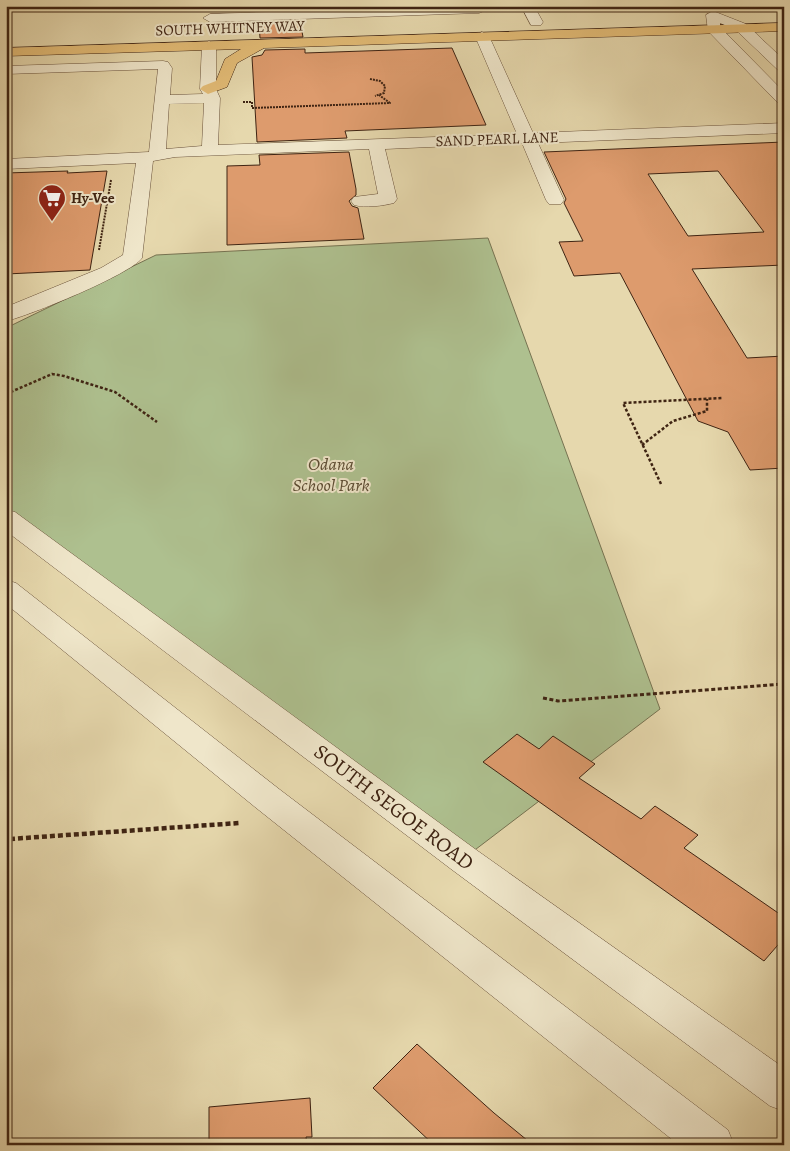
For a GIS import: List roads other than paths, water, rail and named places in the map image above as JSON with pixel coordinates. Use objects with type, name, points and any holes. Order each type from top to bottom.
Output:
[{"type":"main road","name":"SOUTH WHITNEY WAY","points":[[6,40],[211,39],[263,44],[482,36],[714,22],[784,14]]},
{"type":"main road","name":"SOUTH WHITNEY WAY","points":[[6,52],[168,47],[277,30],[536,22],[714,22],[741,27],[784,27]]},
{"type":"main road","points":[[210,94],[222,84],[230,62],[235,57],[263,44]]},
{"type":"street","points":[[210,150],[211,39],[213,22],[210,12],[479,9],[490,6]]},
{"type":"street","points":[[527,6],[536,22]]},
{"type":"street","points":[[702,6],[784,101]]},
{"type":"street","points":[[741,27],[784,68]]},
{"type":"street","points":[[482,36],[556,200]]},
{"type":"street","points":[[6,70],[163,65],[165,68],[162,100],[132,258],[108,272],[6,315]]},
{"type":"street","points":[[162,100],[210,94]]},
{"type":"street","name":"SAND PEARL LANE","points":[[6,164],[151,157],[175,152],[210,150],[784,128]]},
{"type":"street","points":[[360,201],[388,199],[376,144]]},
{"type":"street","name":"SOUTH SEGOE ROAD","points":[[6,518],[463,859],[784,1092]]},
{"type":"street","points":[[6,589],[267,798],[713,1145]]},
{"type":"place","name":"Hy-Vee","points":[[52,222]]},
{"type":"park label","name":"Odana School Park","points":[[331,474]]}]
